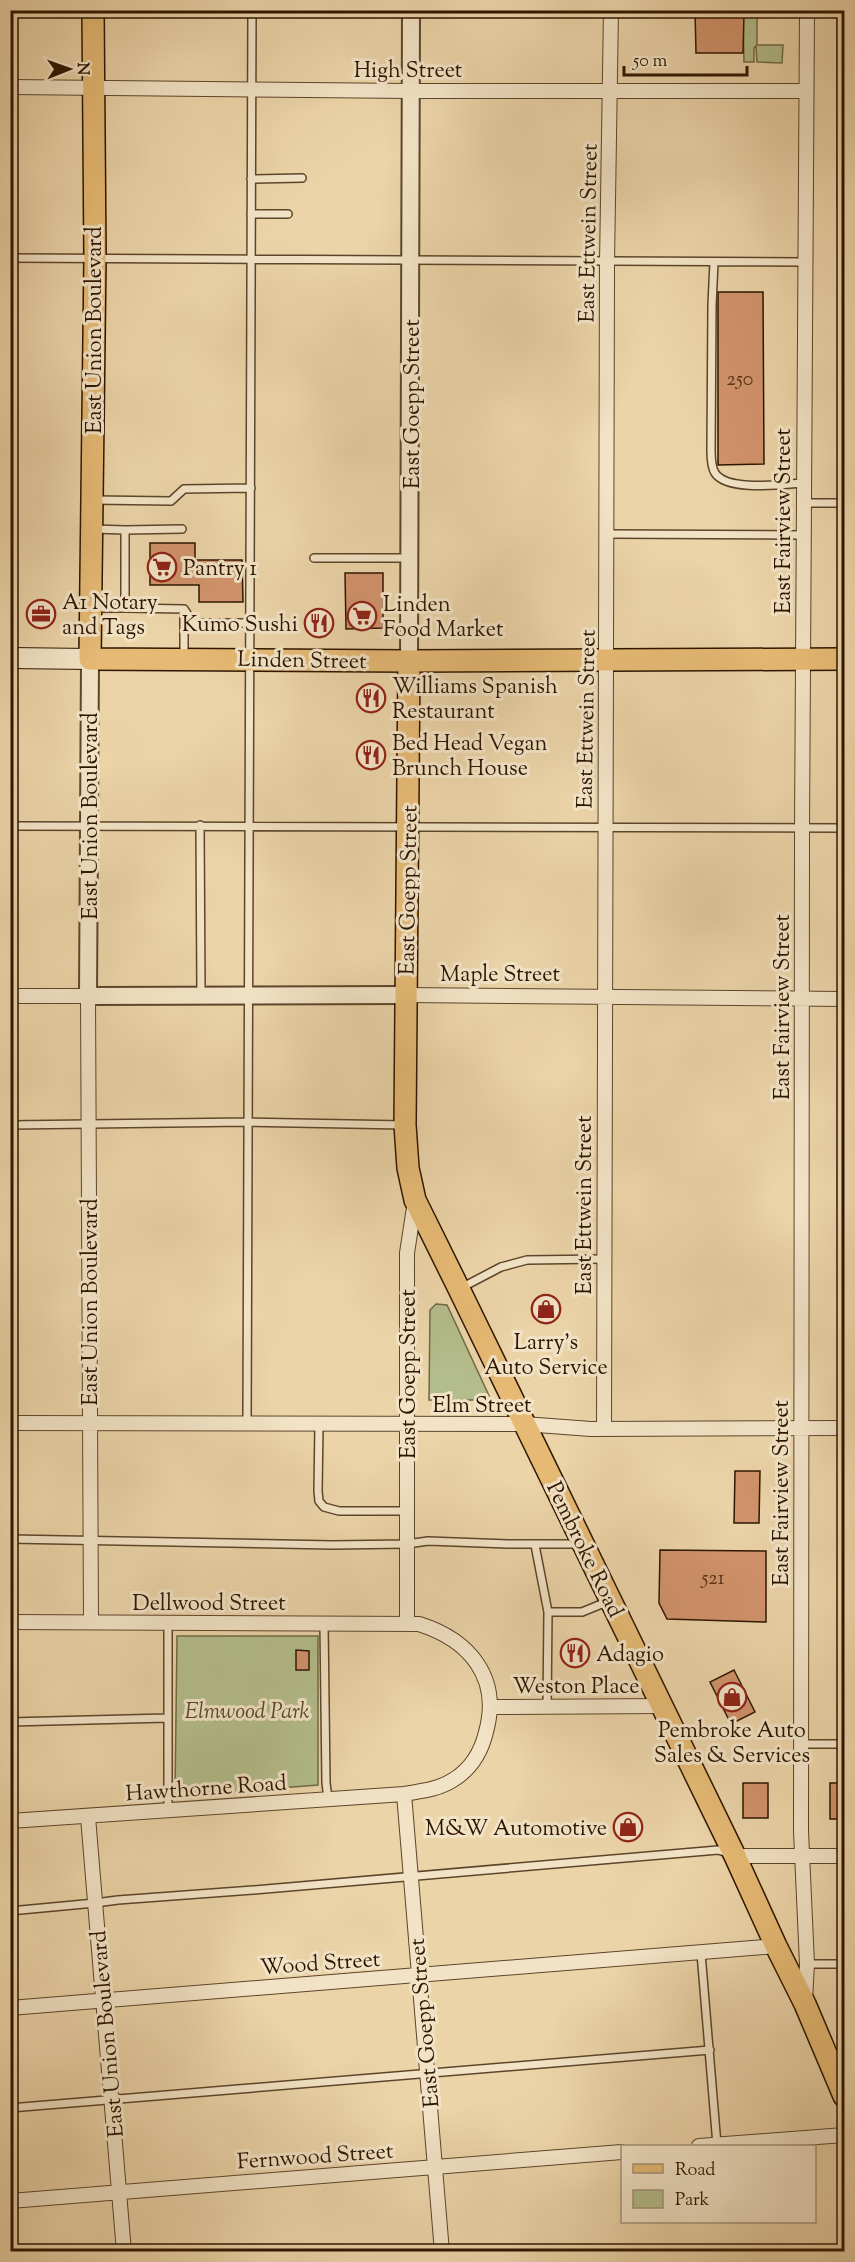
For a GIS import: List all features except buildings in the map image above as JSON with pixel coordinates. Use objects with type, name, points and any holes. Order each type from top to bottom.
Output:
[{"type":"main road","name":"East Union Boulevard","points":[[90,659],[95,258],[93,10]]},
{"type":"main road","name":"Linden Street","points":[[10,658],[409,661],[844,659]]},
{"type":"main road","name":"East Goepp Street","points":[[409,661],[405,1125],[408,1168],[415,1200]]},
{"type":"main road","name":"Pembroke Road","points":[[415,1200],[735,1856],[805,2004],[844,2096]]},
{"type":"street","name":"East Goepp Street","points":[[409,661],[411,10]]},
{"type":"street","name":"East Ettwein Street","points":[[604,1429],[607,262],[611,10]]},
{"type":"street","name":"East Fairview Street","points":[[805,2004],[807,1964],[801,1855],[801,1427],[802,658],[807,10]]},
{"type":"street","name":"High Street","points":[[10,87],[411,91],[806,91]]},
{"type":"street","name":"East Union Boulevard","points":[[90,659],[88,996],[90,1622]]},
{"type":"street","name":"Maple Street","points":[[10,996],[406,995],[844,999]]},
{"type":"street","name":"East Goepp Street","points":[[407,1624],[407,1253],[415,1200]]},
{"type":"street","name":"Elm Street","points":[[10,1423],[524,1424],[604,1429],[844,1428]]},
{"type":"street","name":"Dellwood Street","points":[[10,1622],[407,1624]]},
{"type":"street","points":[[404,1794],[432,1790],[454,1780],[466,1770],[476,1759],[482,1747],[490,1707],[487,1682],[481,1668],[461,1646],[436,1630],[419,1624],[407,1624]]},
{"type":"street","name":"Weston Place","points":[[490,1707],[662,1706]]},
{"type":"street","name":"East Goepp Street","points":[[404,1794],[442,2252]]},
{"type":"street","name":"Hawthorne Road","points":[[10,1821],[404,1794]]},
{"type":"street","name":"East Union Boulevard","points":[[88,1817],[124,2252]]},
{"type":"street","points":[[735,1856],[844,1856]]},
{"type":"street","name":"Wood Street","points":[[10,2008],[776,1946]]},
{"type":"street","points":[[717,2145],[844,2134]]},
{"type":"street","name":"Fernwood Street","points":[[10,2201],[621,2152]]},
{"type":"lane","points":[[247,1425],[252,10]]},
{"type":"lane","points":[[251,179],[302,178]]},
{"type":"lane","points":[[251,214],[288,214]]},
{"type":"lane","points":[[10,258],[805,262]]},
{"type":"lane","points":[[714,262],[711,427],[714,472],[721,479],[742,485],[804,483]]},
{"type":"lane","points":[[92,500],[171,501],[184,489],[250,488]]},
{"type":"lane","points":[[804,502],[844,503]]},
{"type":"lane","points":[[92,529],[182,530]]},
{"type":"lane","points":[[125,530],[125,608]]},
{"type":"lane","points":[[608,534],[804,535]]},
{"type":"lane","points":[[314,558],[410,558]]},
{"type":"lane","points":[[91,608],[184,609]]},
{"type":"lane","points":[[184,609],[193,623],[250,623]]},
{"type":"lane","points":[[184,609],[184,659]]},
{"type":"lane","points":[[201,825],[201,996]]},
{"type":"lane","points":[[10,826],[844,828]]},
{"type":"lane","points":[[10,1125],[247,1122],[405,1125]]},
{"type":"lane","points":[[459,1289],[501,1267],[527,1260],[604,1259]]},
{"type":"lane","points":[[319,1425],[318,1491],[319,1501],[324,1507],[339,1511],[407,1511]]},
{"type":"lane","points":[[10,1539],[333,1545],[406,1544],[428,1541],[534,1545],[584,1544]]},
{"type":"lane","points":[[534,1545],[548,1612],[548,1707]]},
{"type":"lane","points":[[548,1612],[582,1612],[611,1600]]},
{"type":"lane","points":[[324,1623],[328,1798]]},
{"type":"lane","points":[[168,1624],[168,1810]]},
{"type":"lane","points":[[10,1722],[167,1718]]},
{"type":"lane","points":[[801,1744],[844,1744]]},
{"type":"lane","points":[[10,1911],[718,1850],[735,1856]]},
{"type":"lane","points":[[701,1953],[717,2145]]},
{"type":"lane","points":[[807,1964],[844,1964]]},
{"type":"lane","points":[[10,2108],[710,2050]]},
{"type":"green space","points":[[722,11],[757,11],[757,45],[783,45],[782,63],[757,62],[756,46],[754,62],[744,62],[743,12],[722,16]]},
{"type":"green space","points":[[837,11],[844,11],[844,206],[837,206]]},
{"type":"green space","points":[[436,1304],[447,1305],[491,1400],[429,1400],[430,1310]]},
{"type":"green space","name":"Elmwood Park","points":[[177,1636],[318,1636],[318,1785],[175,1796]]},
{"type":"place","name":"Pantry 1","points":[[162,567]]},
{"type":"place","name":"A1 Notary and Tags","points":[[41,614]]},
{"type":"place","name":"Linden Food Market","points":[[362,616]]},
{"type":"place","name":"Kumo Sushi","points":[[319,623]]},
{"type":"place","name":"Williams Spanish Restaurant","points":[[371,698]]},
{"type":"place","name":"Bed Head Vegan Brunch House","points":[[371,755]]},
{"type":"place","name":"Larry's Auto Service","points":[[546,1309]]},
{"type":"place","name":"Adagio","points":[[575,1653]]},
{"type":"place","name":"Pembroke Auto Sales & Services","points":[[732,1697]]},
{"type":"place","name":"M&W Automotive","points":[[628,1827]]}]
